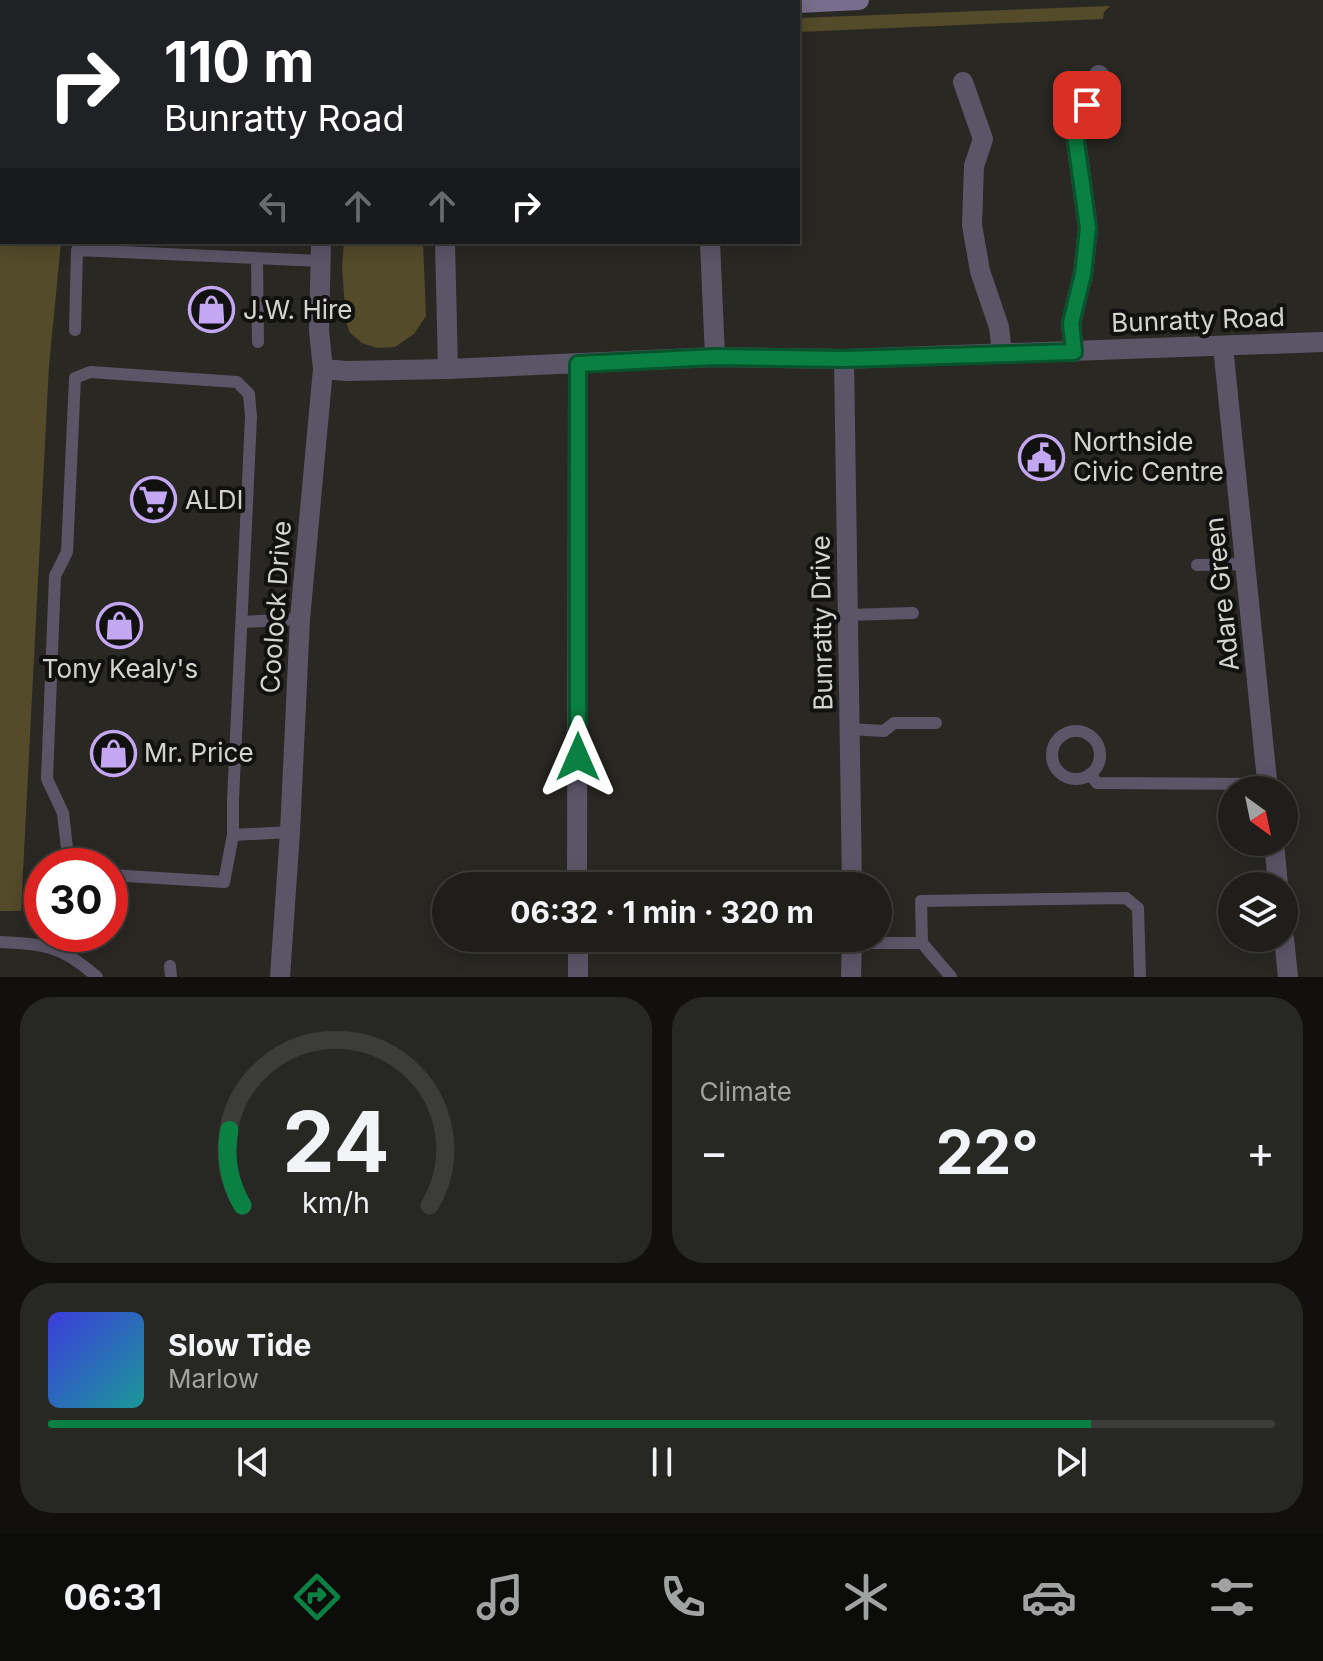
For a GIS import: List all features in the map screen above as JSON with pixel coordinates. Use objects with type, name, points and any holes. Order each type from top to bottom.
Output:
[{"type":"main road","points":[[800,3],[859,0]]},
{"type":"street","name":"Bunratty Road","points":[[1074,352],[1071,323],[1083,274],[1088,228],[1075,134],[1099,75]]},
{"type":"street","points":[[963,82],[983,139],[974,166],[972,225],[980,271],[999,327],[1002,353]]},
{"type":"street","points":[[445,244],[448,369]]},
{"type":"street","points":[[710,244],[715,357]]},
{"type":"street","name":"Coolock Drive","points":[[280,977],[300,619],[323,369],[319,331],[321,251]]},
{"type":"street","name":"Bunratty Road","points":[[323,369],[448,369],[715,357],[844,359],[1323,342]]},
{"type":"street","name":"Adare Green","points":[[1223,346],[1267,776]]},
{"type":"street","name":"Bunratty Drive","points":[[844,359],[852,872]]},
{"type":"street","points":[[577,872],[578,364]]},
{"type":"street","points":[[578,952],[578,977]]},
{"type":"street","points":[[851,977],[852,952]]},
{"type":"street","points":[[1285,952],[1288,977]]},
{"type":"lane","points":[[75,330],[77,250],[257,259],[321,251]]},
{"type":"lane","points":[[257,259],[258,342]]},
{"type":"lane","points":[[67,848],[63,813],[47,779],[55,576],[67,552],[75,378],[90,372],[237,382],[249,394],[251,417],[233,835],[224,882],[128,876]]},
{"type":"lane","points":[[1197,565],[1245,564]]},
{"type":"lane","points":[[848,615],[913,613]]},
{"type":"lane","points":[[242,622],[300,619]]},
{"type":"lane","points":[[849,729],[884,731],[894,723],[936,723]]},
{"type":"lane","points":[[1079,731],[1093,738],[1100,752],[1099,760],[1090,774],[1076,779],[1061,774],[1056,768],[1052,761],[1053,746],[1063,734],[1079,731]]},
{"type":"lane","points":[[1090,774],[1097,783],[1218,786]]},
{"type":"lane","points":[[233,835],[290,832]]},
{"type":"lane","points":[[951,977],[922,943],[921,901],[1126,898],[1138,908],[1140,977]]},
{"type":"lane","points":[[0,942],[31,943],[61,950],[97,977]]},
{"type":"lane","points":[[892,942],[922,943]]},
{"type":"shaded area","points":[[1110,6],[1104,12],[1103,19],[800,32],[800,18]]},
{"type":"shaded area","points":[[0,244],[61,244],[49,366],[21,911],[0,911]]},
{"type":"shaded area","points":[[344,244],[423,244],[426,316],[414,334],[395,347],[377,348],[362,343],[350,333],[346,322],[342,267]]},
{"type":"place","name":"J.W. Hire","points":[[212,310]]},
{"type":"place","name":"Northside Civic Centre","points":[[1042,457]]},
{"type":"place","name":"ALDI","points":[[154,500]]},
{"type":"place","name":"Tony Kealy's","points":[[120,626]]},
{"type":"place","name":"Mr. Price","points":[[113,753]]},
{"type":"route","points":[[578,757],[578,364],[715,357],[844,359],[1074,352],[1071,323],[1083,274],[1088,228],[1075,134],[1087,105]]}]
